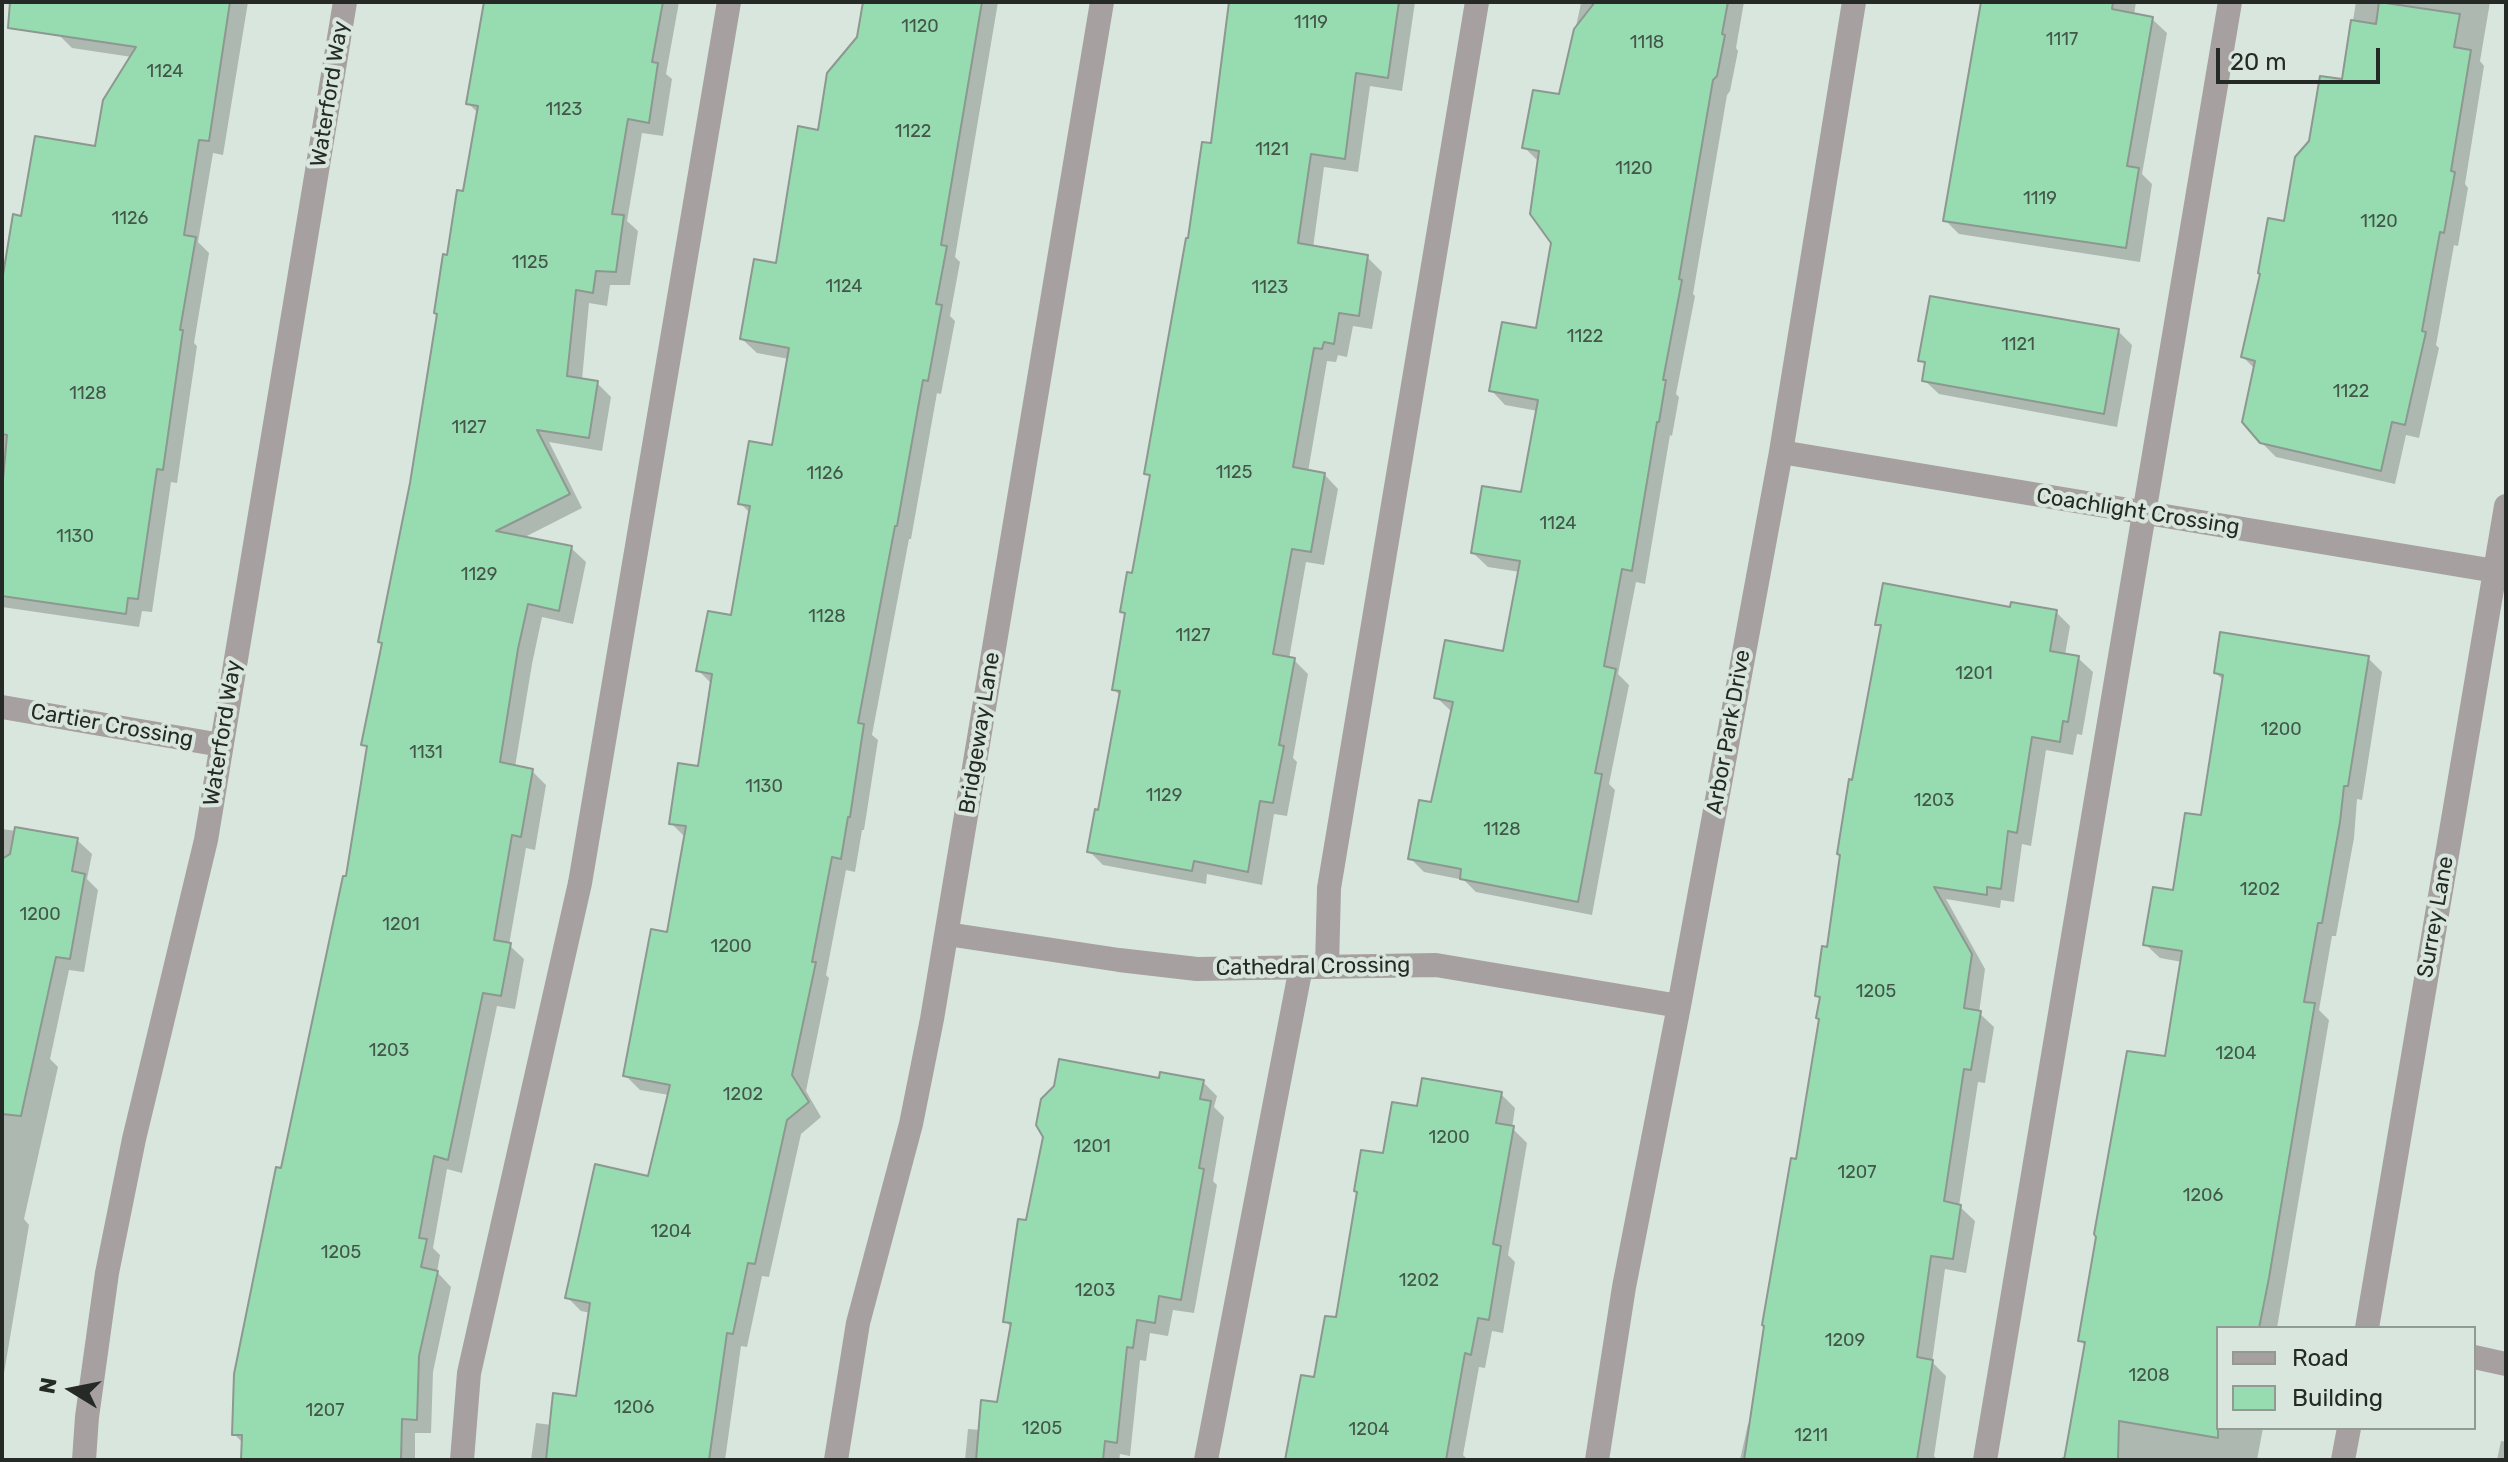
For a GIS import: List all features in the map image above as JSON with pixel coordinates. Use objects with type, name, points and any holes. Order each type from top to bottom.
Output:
[{"type":"street","name":"Waterford Way","points":[[84,1460],[107,1273],[134,1139],[206,840],[345,2]]},
{"type":"street","points":[[462,1460],[469,1373],[580,883],[729,2]]},
{"type":"street","name":"Bridgeway Lane","points":[[836,1460],[858,1323],[911,1124],[947,934],[1102,2]]},
{"type":"street","points":[[1327,967],[1329,888],[1477,2]]},
{"type":"street","name":"Arbor Park Drive","points":[[1597,1460],[1624,1287],[1781,452],[1854,2]]},
{"type":"street","points":[[1985,1460],[2230,2]]},
{"type":"street","name":"Coachlight Crossing","points":[[1781,452],[2495,571]]},
{"type":"street","name":"Surrey Lane","points":[[2367,1326],[2506,506]]},
{"type":"street","name":"Cartier Crossing","points":[[2,707],[221,745]]},
{"type":"street","name":"Cathedral Crossing","points":[[947,934],[1197,969],[1436,965],[1679,1006]]},
{"type":"street","points":[[1206,1460],[1301,967]]},
{"type":"street","points":[[2476,1357],[2506,1364]]},
{"type":"street","points":[[2343,1460],[2349,1430]]},
{"type":"building","points":[[10,2],[230,2],[209,141],[199,140],[184,235],[196,237],[180,330],[183,330],[163,470],[157,469],[138,599],[128,598],[126,614],[2,596],[2,491],[7,435],[2,434],[2,281],[13,214],[21,216],[35,136],[95,146],[103,100],[136,47],[8,28]]},
{"type":"building","points":[[484,2],[663,2],[652,62],[658,63],[649,123],[628,119],[612,214],[624,215],[616,272],[596,271],[593,293],[576,290],[567,376],[598,381],[589,438],[537,430],[570,494],[496,531],[572,546],[559,611],[528,604],[518,649],[500,762],[533,769],[521,837],[512,835],[494,940],[511,943],[501,996],[483,993],[448,1160],[434,1156],[419,1238],[427,1239],[421,1267],[438,1271],[419,1356],[417,1420],[402,1419],[401,1460],[241,1460],[242,1435],[232,1435],[234,1374],[276,1167],[281,1168],[343,876],[346,876],[367,746],[361,745],[410,483],[437,314],[434,313],[443,254],[447,255],[457,190],[463,191],[478,106],[466,104]]},
{"type":"building","points":[[863,2],[982,2],[941,245],[947,246],[936,304],[942,305],[928,381],[923,380],[858,723],[864,724],[850,817],[841,859],[832,857],[812,962],[816,962],[792,1075],[809,1102],[787,1120],[755,1264],[748,1263],[733,1334],[727,1333],[709,1460],[546,1460],[553,1393],[576,1396],[590,1303],[565,1298],[595,1164],[648,1176],[670,1085],[623,1076],[651,929],[667,932],[686,826],[669,824],[678,763],[698,766],[712,674],[696,671],[708,611],[731,615],[750,506],[738,504],[749,441],[772,445],[789,348],[740,339],[754,259],[776,263],[798,126],[818,130],[827,73],[857,37]]},
{"type":"building","points":[[1229,2],[1399,2],[1388,78],[1356,73],[1345,159],[1311,154],[1298,243],[1368,255],[1359,316],[1339,313],[1334,344],[1324,342],[1322,349],[1314,348],[1293,467],[1325,473],[1311,552],[1292,549],[1273,654],[1295,658],[1279,745],[1284,746],[1273,803],[1260,801],[1248,872],[1194,861],[1192,871],[1087,852],[1120,691],[1112,690],[1125,613],[1120,612],[1127,572],[1132,573],[1150,475],[1144,474],[1188,238],[1202,142],[1211,143]]},
{"type":"building","points":[[1595,2],[1728,2],[1722,34],[1725,35],[1717,76],[1713,80],[1663,380],[1666,380],[1632,571],[1622,569],[1604,666],[1616,669],[1595,773],[1602,774],[1578,902],[1460,879],[1461,869],[1408,859],[1419,800],[1431,802],[1453,702],[1434,698],[1445,640],[1503,651],[1520,561],[1471,553],[1482,486],[1521,492],[1538,400],[1489,391],[1502,322],[1536,328],[1551,243],[1530,214],[1539,151],[1522,148],[1533,90],[1559,94],[1574,29]]},
{"type":"building","points":[[1981,2],[2113,2],[2112,9],[2153,17],[2127,166],[2139,168],[2126,248],[1943,221]]},
{"type":"building","points":[[2379,2],[2460,14],[2454,47],[2471,50],[2451,171],[2455,172],[2444,233],[2440,232],[2422,331],[2426,332],[2405,425],[2392,422],[2381,471],[2260,443],[2242,422],[2255,361],[2241,357],[2260,274],[2268,218],[2284,221],[2295,157],[2309,141],[2320,76],[2342,79],[2351,20],[2376,24]]},
{"type":"building","points":[[1930,296],[2119,329],[2104,414],[1922,381],[1925,362],[1918,361]]},
{"type":"building","points":[[1883,583],[2010,607],[2011,602],[2057,610],[2050,651],[2079,656],[2068,722],[2063,721],[2060,742],[2032,737],[2017,833],[2008,831],[2001,889],[1987,887],[1987,895],[1934,887],[1972,954],[1964,1008],[1981,1011],[1971,1070],[1964,1069],[1944,1201],[1961,1205],[1953,1259],[1931,1256],[1917,1357],[1933,1360],[1917,1460],[1744,1460],[1762,1325],[1791,1158],[1796,1159],[1819,1019],[1816,1018],[1820,997],[1815,996],[1822,946],[1827,947],[1849,779],[1852,780],[1881,625],[1875,625]]},
{"type":"building","points":[[2220,632],[2369,656],[2348,786],[2344,786],[2322,923],[2318,923],[2304,1002],[2315,1003],[2269,1278],[2259,1326],[2216,1326],[2218,1438],[2119,1421],[2118,1460],[2064,1460],[2085,1342],[2078,1341],[2096,1237],[2094,1234],[2127,1051],[2165,1056],[2182,951],[2143,945],[2153,887],[2173,890],[2185,813],[2201,815],[2223,675],[2214,673]]},
{"type":"building","points":[[15,827],[78,838],[72,871],[85,874],[70,959],[56,957],[21,1116],[2,1114],[2,859],[10,854]]},
{"type":"building","points":[[1059,1059],[1159,1078],[1160,1072],[1204,1080],[1200,1099],[1211,1101],[1199,1168],[1204,1169],[1181,1300],[1159,1296],[1155,1323],[1137,1320],[1133,1348],[1127,1347],[1117,1443],[1105,1441],[1103,1460],[976,1460],[981,1400],[997,1402],[1011,1323],[1003,1322],[1018,1219],[1026,1220],[1043,1137],[1036,1125],[1041,1099],[1054,1086]]},
{"type":"building","points":[[1422,1078],[1502,1092],[1496,1123],[1514,1126],[1493,1244],[1501,1246],[1489,1320],[1478,1318],[1471,1355],[1465,1353],[1446,1460],[1285,1460],[1301,1375],[1314,1377],[1325,1316],[1336,1317],[1361,1150],[1383,1153],[1392,1102],[1417,1106]]}]
